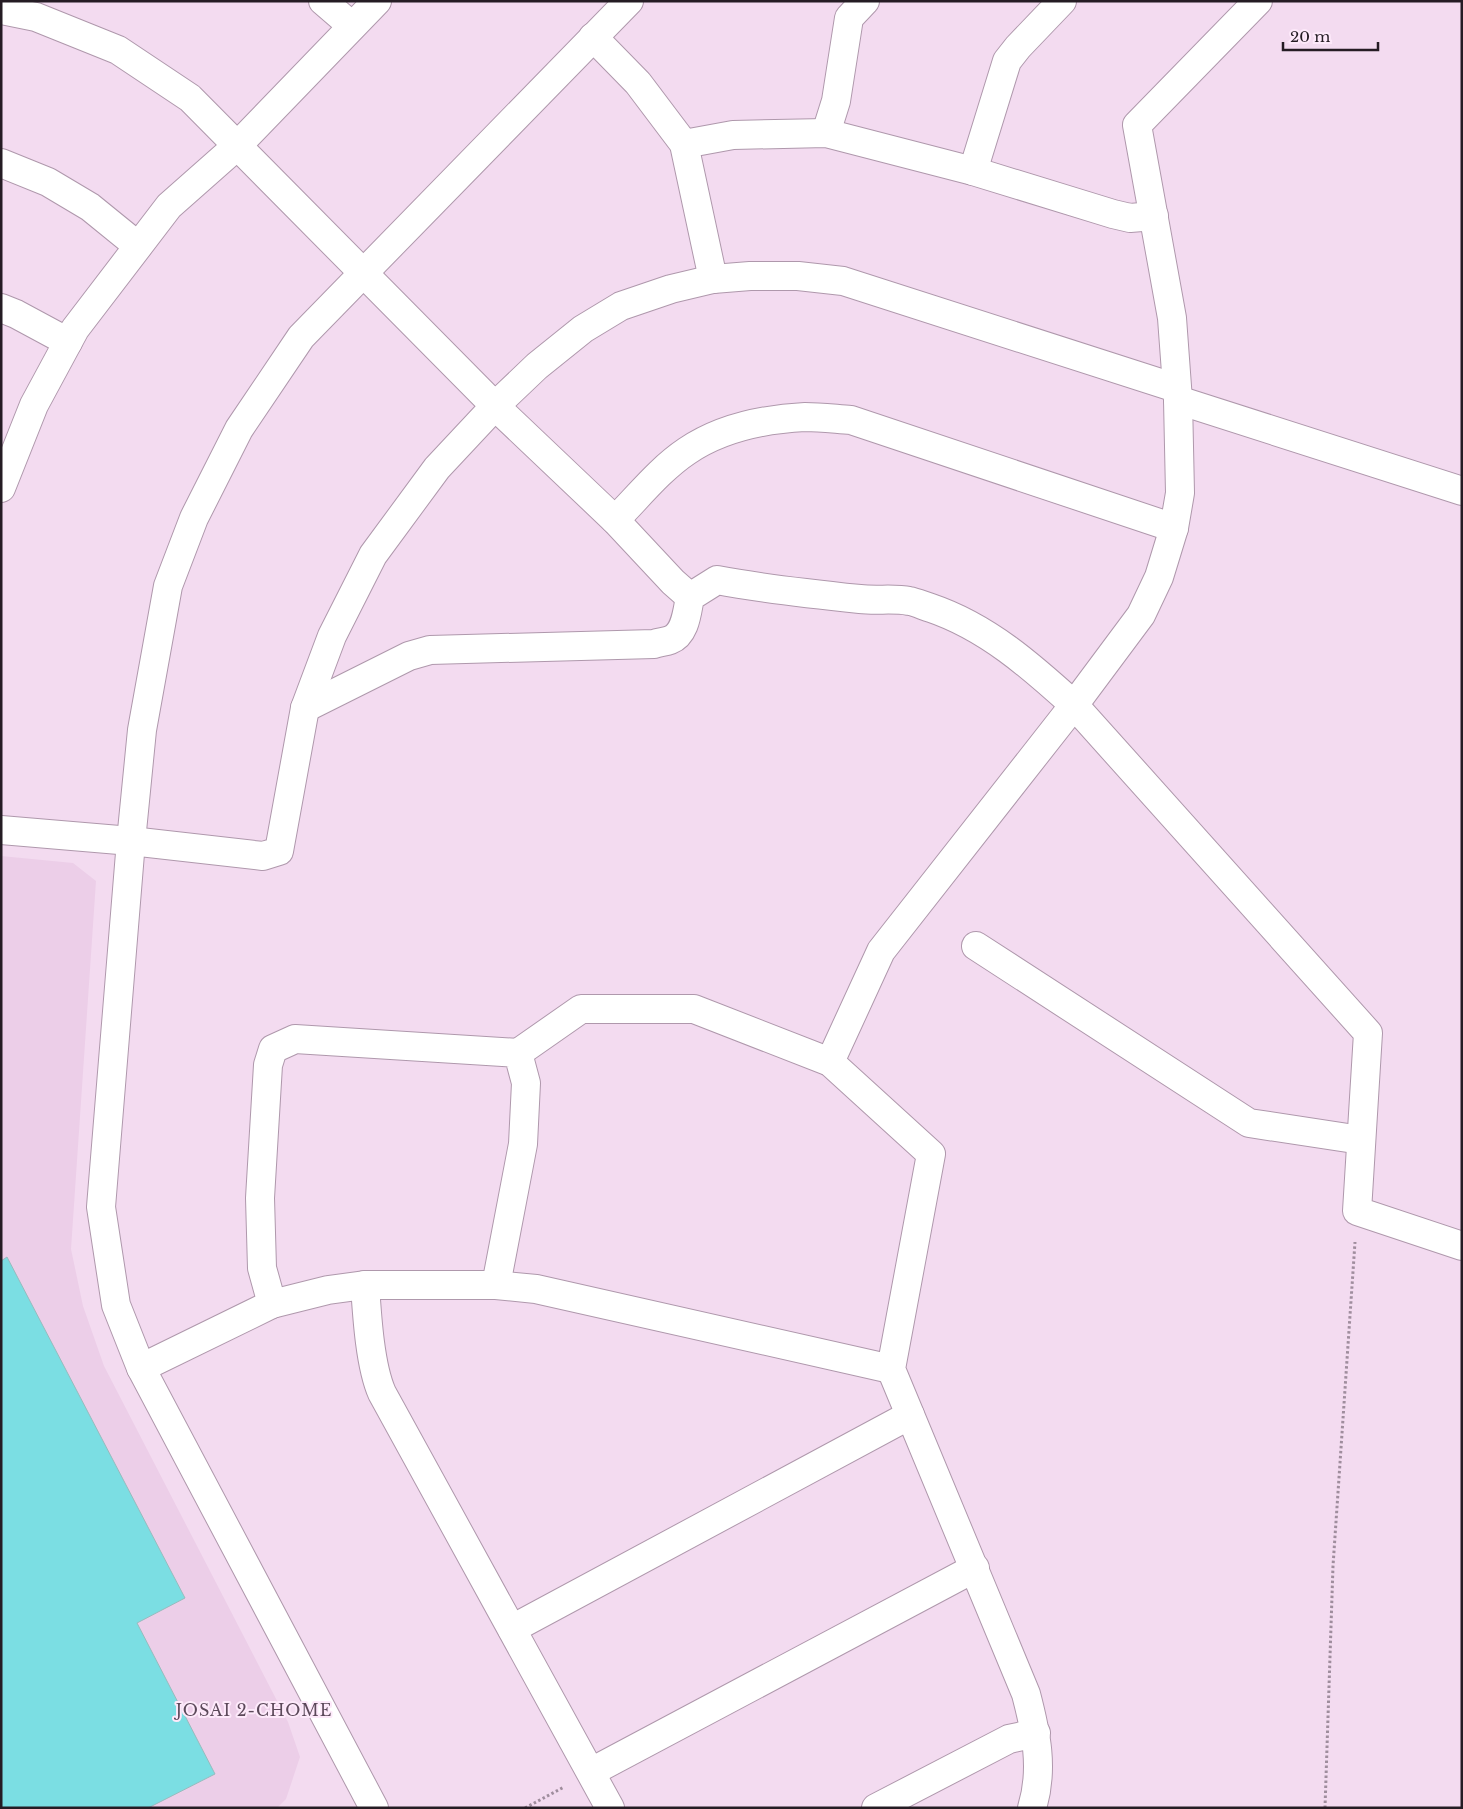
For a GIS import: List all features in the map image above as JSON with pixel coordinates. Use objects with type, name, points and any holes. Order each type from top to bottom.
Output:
[{"type":"street","points":[[322,1],[352,26]]},
{"type":"street","points":[[1,488],[34,405],[68,342],[138,246],[169,206],[238,145],[377,1]]},
{"type":"street","points":[[374,1808],[141,1368],[116,1306],[101,1206],[142,730],[168,586],[194,518],[239,429],[301,337],[629,1]]},
{"type":"street","points":[[826,133],[836,101],[849,18],[865,1]]},
{"type":"street","points":[[973,171],[1006,61],[1062,1]]},
{"type":"street","points":[[830,1062],[881,951],[1074,705],[1141,616],[1159,577],[1174,528],[1180,493],[1177,394],[1172,318],[1138,125],[1258,1]]},
{"type":"street","points":[[1,10],[36,17],[118,50],[190,98],[495,406],[615,520],[673,582],[690,597]]},
{"type":"street","points":[[593,38],[638,83],[684,144],[713,279]]},
{"type":"street","points":[[684,144],[733,135],[826,133],[973,171],[1113,214],[1130,218],[1154,216]]},
{"type":"street","points":[[1,164],[48,182],[90,207],[138,246]]},
{"type":"street","points":[[1,830],[131,841],[263,856],[278,851],[305,708],[332,636],[373,556],[436,468],[495,406],[537,366],[576,335],[622,306],[671,289],[713,279],[750,276],[798,276],[843,281],[1462,491]]},
{"type":"street","points":[[1,308],[68,342]]},
{"type":"street","points":[[615,520],[665,470],[688,451],[716,435],[773,420],[807,417],[851,420],[1174,528]]},
{"type":"street","points":[[305,708],[409,656],[430,650],[654,644],[672,640],[680,633],[690,597],[717,580],[758,588],[818,595],[908,601],[954,616],[994,638],[1039,673],[1074,705],[1368,1033],[1357,1211],[1462,1246]]},
{"type":"street","points":[[976,946],[1249,1123],[1362,1140]]},
{"type":"street","points":[[272,1304],[262,1268],[260,1198],[268,1065],[273,1049],[295,1039],[518,1053],[581,1009],[694,1009],[830,1062],[931,1154],[891,1369],[1026,1694],[1036,1733],[1038,1762],[1037,1792],[1032,1808]]},
{"type":"street","points":[[496,1285],[523,1144],[526,1083],[518,1053]]},
{"type":"street","points":[[141,1368],[272,1304],[328,1290],[364,1285],[496,1285],[536,1289],[891,1369]]},
{"type":"street","points":[[364,1285],[377,1382],[512,1629],[580,1778],[610,1808]]},
{"type":"street","points":[[512,1629],[910,1415]]},
{"type":"street","points":[[580,1778],[975,1568]]},
{"type":"street","points":[[876,1808],[1009,1739],[1036,1733]]},
{"type":"path","points":[[1326,1808],[1333,1566],[1357,1211]]},
{"type":"path","points":[[525,1808],[580,1778]]},
{"type":"shaded area","points":[[1,856],[73,863],[96,881],[71,1249],[83,1306],[104,1366],[288,1722],[300,1757],[286,1799],[277,1808],[1,1808]]},
{"type":"building","points":[[7,1257],[185,1598],[137,1623],[215,1774],[148,1808],[1,1808],[1,1261]]},
{"type":"district","name":"JOSAI 2-CHOME","points":[[254,1710]]}]
